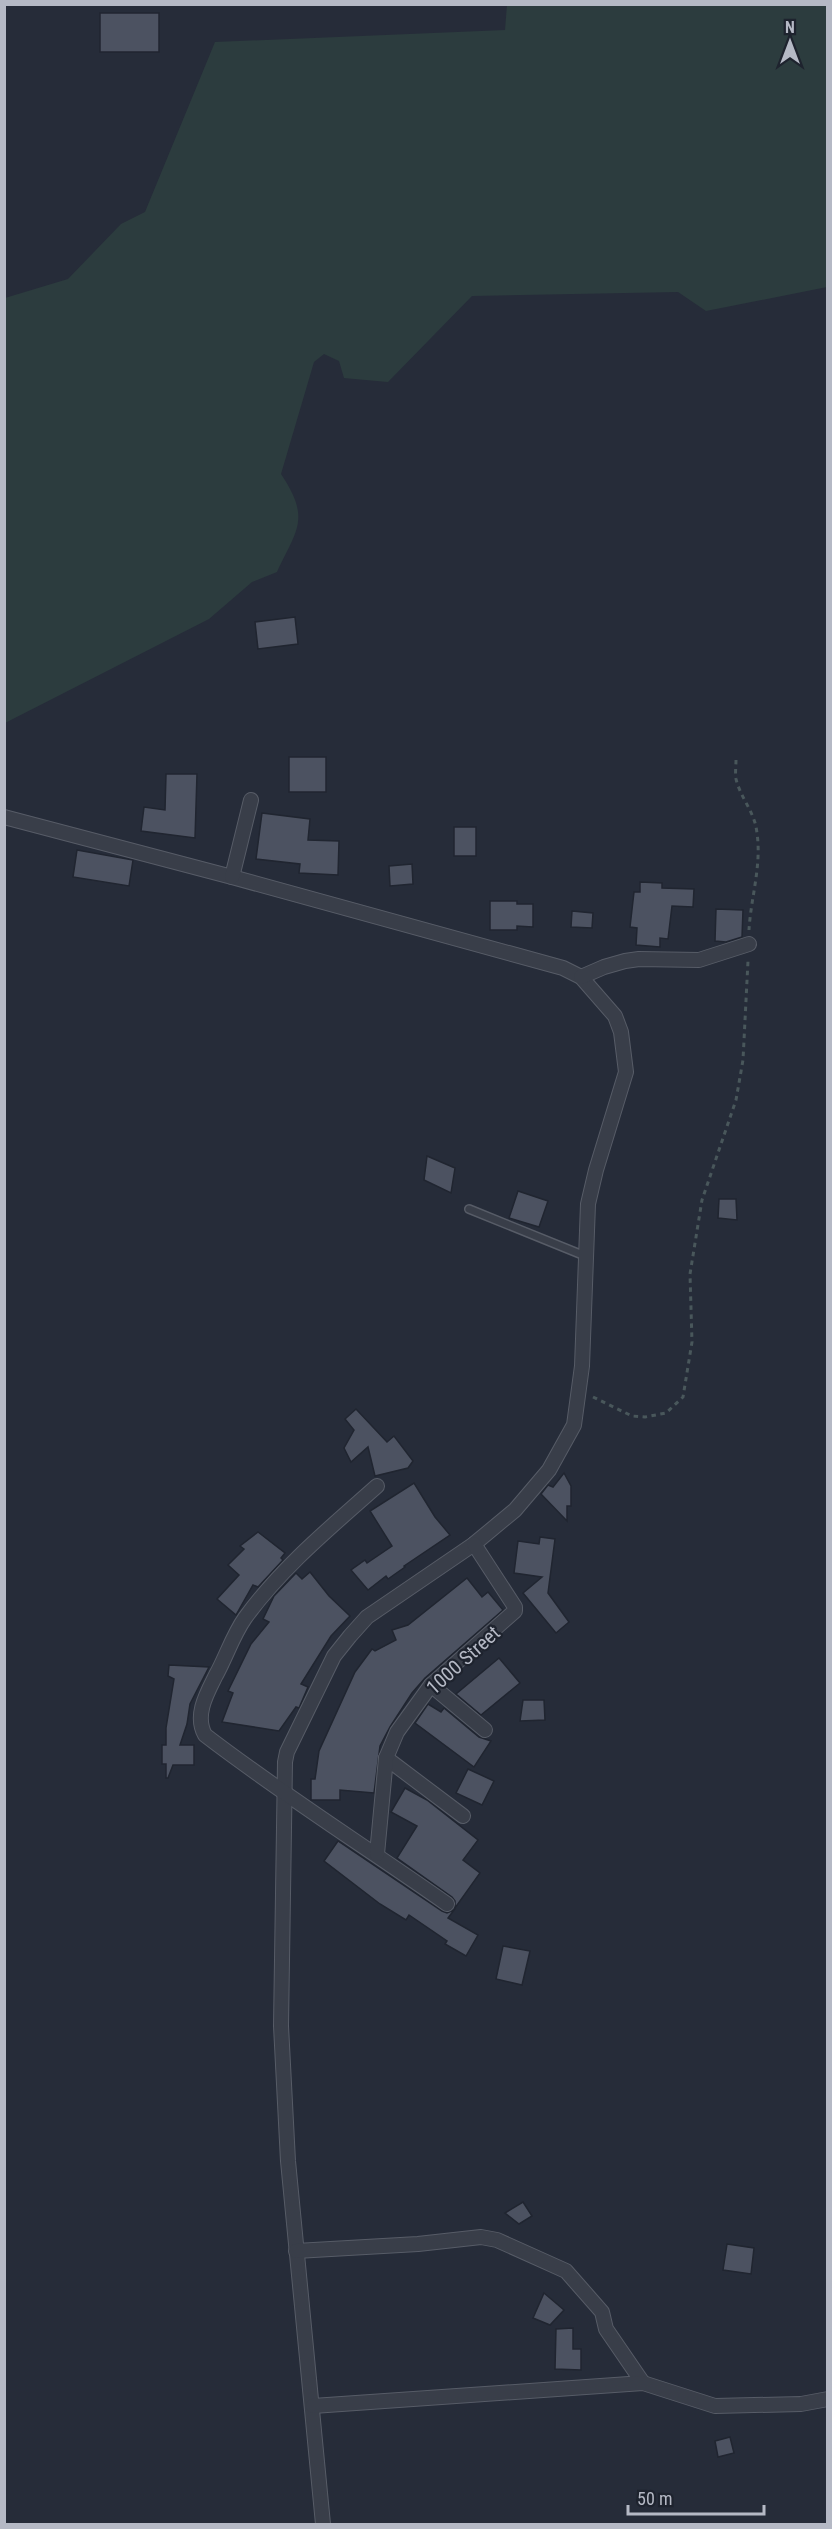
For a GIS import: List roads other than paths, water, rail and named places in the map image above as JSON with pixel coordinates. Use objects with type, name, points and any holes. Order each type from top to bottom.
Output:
[{"type":"street","points":[[232,877],[251,800]]},
{"type":"street","points":[[4,817],[232,877],[563,969],[581,977],[615,1016],[621,1032],[626,1072],[588,1204],[580,1392],[574,1425],[549,1470],[515,1510],[474,1544],[367,1617],[341,1646],[287,1752],[281,2025],[288,2161],[323,2524]]},
{"type":"street","points":[[581,977],[625,961],[639,959],[699,960],[749,944]]},
{"type":"street","points":[[377,1486],[291,1563],[244,1620],[208,1692],[201,1711],[201,1728],[205,1735],[286,1796],[377,1854],[447,1904]]},
{"type":"street","name":"1000 Street","points":[[377,1854],[386,1758],[397,1732],[431,1685],[515,1611],[515,1607],[474,1544]]},
{"type":"street","points":[[431,1685],[485,1730]]},
{"type":"street","points":[[386,1758],[463,1816]]},
{"type":"street","points":[[296,2252],[418,2244],[463,2238],[481,2237],[497,2240],[566,2271],[602,2312],[606,2329],[643,2383]]},
{"type":"street","points":[[313,2406],[643,2383],[715,2406],[801,2404],[828,2399]]},
{"type":"lane","points":[[469,1209],[585,1256]]}]
